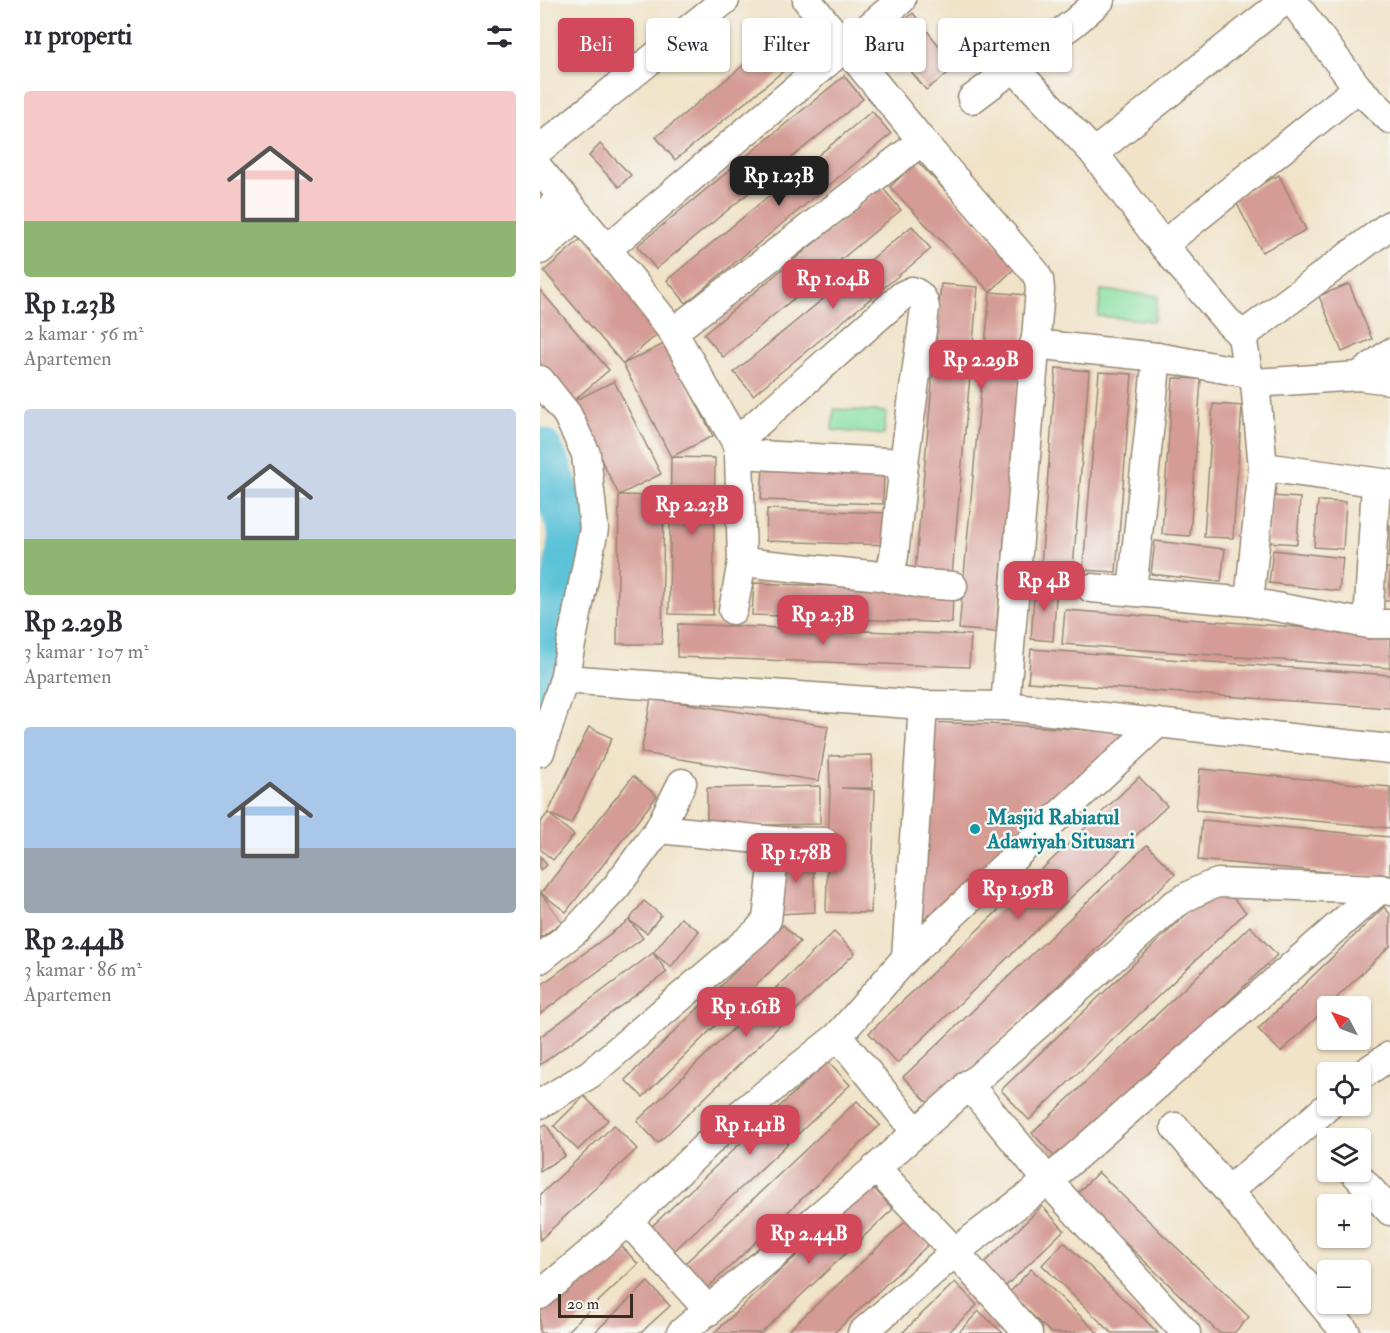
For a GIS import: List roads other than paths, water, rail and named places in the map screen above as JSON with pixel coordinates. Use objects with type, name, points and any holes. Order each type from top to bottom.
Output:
[{"type":"street","points":[[540,149],[724,0]]},
{"type":"street","points":[[807,0],[843,45]]},
{"type":"street","points":[[880,18],[901,0]]},
{"type":"street","points":[[1072,24],[1100,0]]},
{"type":"street","points":[[1095,153],[1285,0]]},
{"type":"street","points":[[1292,0],[1358,88],[1390,118]]},
{"type":"street","points":[[607,249],[843,49]]},
{"type":"street","points":[[865,72],[1035,272],[1038,280],[1040,290],[1005,706]]},
{"type":"street","points":[[972,99],[1009,72]]},
{"type":"street","points":[[1018,72],[1095,153],[1163,245],[1242,336],[1251,378],[1263,467],[1249,602]]},
{"type":"street","points":[[1163,245],[1358,88]]},
{"type":"street","points":[[673,332],[922,141]]},
{"type":"street","points":[[540,170],[673,332],[737,448],[742,561],[733,610]]},
{"type":"street","points":[[540,217],[570,207]]},
{"type":"street","points":[[540,250],[570,207]]},
{"type":"street","points":[[1242,336],[1390,225]]},
{"type":"street","points":[[737,448],[903,295],[912,291],[917,293],[922,298],[925,308],[894,556],[889,578]]},
{"type":"street","points":[[1034,344],[1157,357],[1251,378],[1359,376],[1390,380]]},
{"type":"street","points":[[1359,376],[1390,353]]},
{"type":"street","points":[[1132,591],[1157,357]]},
{"type":"street","points":[[540,380],[567,414],[586,454],[594,529],[564,679],[540,752]]},
{"type":"street","points":[[737,448],[904,463]]},
{"type":"street","points":[[1091,588],[1249,602],[1379,624],[1383,483],[1263,467]]},
{"type":"street","points":[[742,561],[953,586]]},
{"type":"street","points":[[564,679],[923,705],[1005,706],[1390,749]]},
{"type":"street","points":[[906,958],[923,705]]},
{"type":"street","points":[[540,1295],[628,1221],[729,1123],[838,1036],[906,958],[1158,723]]},
{"type":"street","points":[[540,959],[576,930],[616,887],[659,829],[682,783]]},
{"type":"street","points":[[659,829],[776,841],[825,842]]},
{"type":"street","points":[[540,1104],[590,1074],[757,932],[766,920],[776,841]]},
{"type":"street","points":[[681,1333],[876,1168],[968,1084],[1187,895],[1218,883],[1385,890]]},
{"type":"street","points":[[866,1332],[955,1252],[1048,1181],[1385,890]]},
{"type":"street","points":[[838,1036],[916,1132]]},
{"type":"street","points":[[1371,1069],[1390,1056]]},
{"type":"street","points":[[968,1084],[1048,1181],[1186,1333]]},
{"type":"street","points":[[1229,1190],[1322,1123]]},
{"type":"street","points":[[1175,1127],[1346,1333]]},
{"type":"street","points":[[876,1168],[1028,1333]]},
{"type":"street","points":[[1363,1182],[1390,1211]]},
{"type":"street","points":[[628,1221],[709,1311]]},
{"type":"waterway","points":[[540,450],[550,470],[571,533],[555,651],[540,681]]},
{"type":"place","name":"Masjid Rabiatul Adawiyah Situsari","points":[[975,829]]}]
